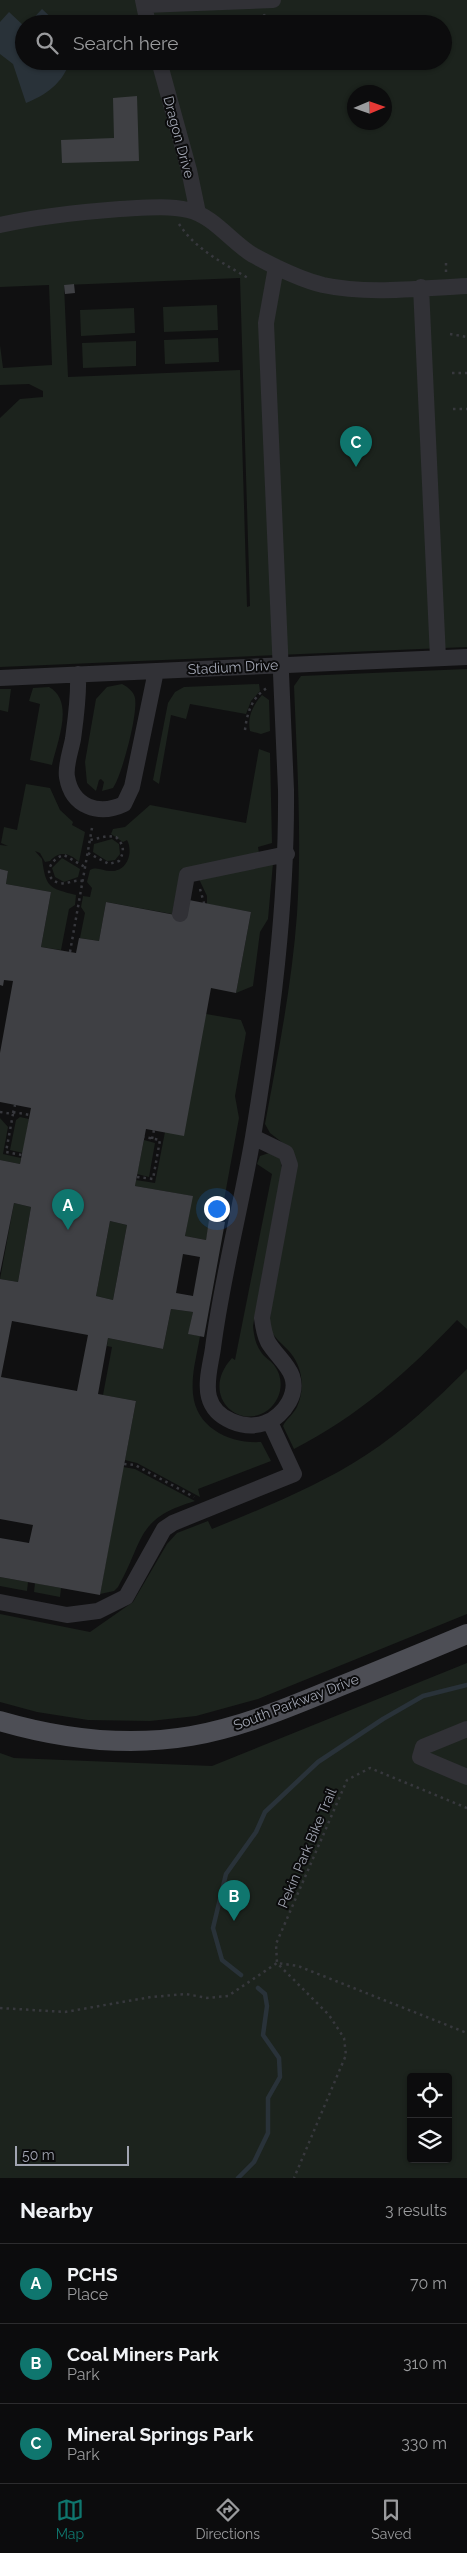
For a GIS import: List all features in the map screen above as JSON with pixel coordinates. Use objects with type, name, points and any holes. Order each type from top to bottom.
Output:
[{"type":"main road","name":"South Parkway Drive","points":[[0,1720],[44,1732],[97,1740],[138,1741],[189,1736],[238,1725],[294,1706],[467,1634]]},
{"type":"street","points":[[143,3],[273,0]]},
{"type":"street","name":"Dragon Drive","points":[[161,70],[198,213]]},
{"type":"street","points":[[0,225],[78,212],[144,208],[180,209],[198,213],[242,248],[276,267],[323,285],[373,289],[467,286]]},
{"type":"street","points":[[253,1137],[286,1153],[290,1165],[262,1318],[267,1341],[286,1363],[292,1375],[292,1388],[290,1401],[270,1422],[257,1426],[228,1421],[209,1398],[208,1386],[215,1328],[253,1137],[282,930],[287,854],[266,323],[276,267]]},
{"type":"street","points":[[421,288],[438,658]]},
{"type":"street","name":"Stadium Drive","points":[[0,678],[467,657]]},
{"type":"street","points":[[78,674],[79,703],[67,775],[71,790],[83,805],[97,810],[112,810],[124,804],[132,787],[156,671]]},
{"type":"street","points":[[180,914],[187,875],[287,854]]},
{"type":"street","points":[[0,1602],[67,1615],[98,1611],[126,1596],[164,1529],[173,1523],[294,1474],[270,1422]]},
{"type":"street","points":[[467,1729],[423,1747],[420,1757],[467,1777]]},
{"type":"path","points":[[174,217],[186,236],[209,255],[248,278]]},
{"type":"path","points":[[450,334],[467,337]]},
{"type":"path","points":[[452,373],[467,373]]},
{"type":"path","points":[[453,409],[467,409]]},
{"type":"path","points":[[245,730],[249,709],[261,692],[270,686]]},
{"type":"path","points":[[70,952],[92,828]]},
{"type":"path","points":[[88,853],[109,864],[119,861],[123,854],[123,847],[116,837],[108,836],[90,840]]},
{"type":"path","points":[[83,881],[76,880],[64,884],[56,882],[52,878],[50,866],[54,860],[64,855],[85,867]]},
{"type":"path","points":[[14,1105],[6,1152],[22,1155]]},
{"type":"path","points":[[0,1112],[30,1115]]},
{"type":"path","points":[[152,1139],[154,1130]]},
{"type":"path","points":[[137,1177],[152,1179],[160,1140],[144,1138]]},
{"type":"path","points":[[124,1464],[135,1466],[202,1501]]},
{"type":"path","name":"Pekin Park Bike Trail","points":[[277,1963],[276,1944],[347,1780],[370,1768],[467,1808]]},
{"type":"path","points":[[0,2008],[65,2012],[151,1997],[186,1994],[207,1998],[228,1996],[277,1963],[298,1966],[467,2033]]},
{"type":"path","points":[[277,1963],[329,2015],[344,2038],[346,2055],[314,2135],[294,2178]]},
{"type":"shaded area","points":[[0,0],[467,0],[467,647],[0,667],[0,418],[20,399],[43,397],[43,391],[29,384],[0,385],[0,345],[3,368],[52,365],[49,285],[0,287]],"holes":[[[240,278],[250,606],[247,607],[240,370],[68,377],[64,285]]]},
{"type":"shaded area","points":[[42,9],[48,15],[36,15]]},
{"type":"shaded area","points":[[9,12],[15,18],[15,70],[13,64],[0,54],[0,22]]},
{"type":"shaded area","points":[[15,70],[66,70],[58,82],[47,92],[26,103]]},
{"type":"shaded area","points":[[217,305],[218,330],[164,332],[163,307]]},
{"type":"shaded area","points":[[134,308],[135,333],[81,336],[80,310]]},
{"type":"shaded area","points":[[218,338],[219,362],[165,364],[164,340]]},
{"type":"shaded area","points":[[136,341],[136,366],[83,368],[82,343]]},
{"type":"shaded area","points":[[467,669],[467,1329],[457,1320],[401,1375],[361,1408],[294,1449],[283,1426],[297,1407],[300,1399],[301,1376],[292,1355],[269,1328],[288,1147],[270,1133],[265,1124],[288,993],[297,914],[299,828],[294,686],[301,676]]},
{"type":"shaded area","points":[[122,684],[130,690],[135,698],[134,717],[128,744],[121,771],[113,788],[102,791],[104,782],[101,779],[96,791],[87,783],[85,762],[96,699],[107,687]]},
{"type":"shaded area","points":[[259,684],[260,691],[251,701],[246,714],[190,704],[186,719],[171,715],[159,784],[153,780],[168,703],[175,692],[184,687]]},
{"type":"shaded area","points":[[49,687],[57,693],[63,712],[60,734],[52,765],[30,760],[40,704],[29,701],[33,688]]},
{"type":"shaded area","points":[[0,689],[11,689],[8,712],[0,710]]},
{"type":"shaded area","points":[[262,695],[269,700],[270,731],[261,734],[250,731],[249,721],[253,707]]},
{"type":"shaded area","points":[[259,749],[270,753],[272,843],[258,847],[259,853],[181,869],[172,914],[106,902],[99,941],[80,938],[85,913],[81,907],[83,896],[90,897],[92,888],[87,882],[90,870],[95,868],[116,871],[124,866],[129,857],[130,852],[127,840],[123,842],[111,834],[113,829],[125,827],[150,805],[246,823]]},
{"type":"shaded area","points":[[26,784],[50,788],[60,810],[73,822],[72,825],[85,832],[79,862],[72,856],[61,854],[45,862],[40,853],[35,851],[42,859],[45,876],[50,885],[76,895],[75,905],[69,909],[61,950],[41,947],[51,892],[6,884],[8,871],[0,869],[0,845],[8,846],[1,843],[4,827],[17,830]]},
{"type":"shaded area","points":[[112,839],[119,844],[120,854],[115,860],[107,861],[93,852],[94,844]]},
{"type":"shaded area","points":[[62,858],[80,869],[78,877],[64,882],[55,877],[52,868]]},
{"type":"shaded area","points":[[273,863],[268,919],[260,932],[253,986],[236,993],[251,912],[207,904],[207,896],[199,879]]},
{"type":"shaded area","points":[[206,1014],[241,1020],[246,1033],[235,1096],[239,1118],[220,1222],[210,1220],[206,1240],[185,1236],[192,1196],[135,1186],[136,1180],[155,1183],[165,1132]]},
{"type":"shaded area","points":[[20,1117],[29,1119],[23,1153],[10,1150],[16,1120]]},
{"type":"shaded area","points":[[0,1118],[8,1127],[3,1154],[21,1158],[20,1164],[0,1160]]},
{"type":"shaded area","points":[[144,1140],[155,1143],[149,1177],[137,1174]]},
{"type":"shaded area","points":[[269,1153],[280,1158],[282,1168],[253,1326],[259,1349],[274,1365],[281,1382],[279,1395],[268,1410],[256,1416],[245,1416],[235,1413],[226,1406],[221,1396],[219,1384],[223,1371],[232,1358],[235,1360],[272,1174],[257,1164],[260,1156]]},
{"type":"shaded area","points":[[14,1203],[31,1207],[18,1282],[0,1279]]},
{"type":"shaded area","points":[[110,1221],[127,1225],[113,1300],[96,1296]]},
{"type":"shaded area","points":[[171,1309],[193,1312],[189,1334],[200,1336],[194,1372],[193,1394],[201,1416],[208,1425],[227,1437],[249,1442],[261,1442],[271,1461],[198,1489],[200,1497],[137,1463],[125,1460],[136,1401],[103,1395],[112,1347],[107,1346],[108,1338],[163,1349]]},
{"type":"shaded area","points":[[467,1369],[467,1614],[258,1699],[196,1716],[150,1721],[88,1720],[37,1712],[0,1702],[0,1614],[90,1632],[133,1602],[167,1544],[177,1533],[208,1521],[212,1529],[290,1496],[329,1477],[380,1446],[431,1404]]},
{"type":"shaded area","points":[[123,1467],[135,1469],[195,1501],[161,1515],[151,1523],[138,1543],[118,1587],[114,1591],[100,1594]]},
{"type":"shaded area","points":[[0,1577],[28,1582],[27,1591],[0,1586]]},
{"type":"shaded area","points":[[35,1583],[61,1588],[60,1597],[34,1592]]},
{"type":"shaded area","points":[[467,1663],[467,2178],[0,2178],[0,1753],[14,1758],[212,1766]]},
{"type":"building","points":[[137,96],[139,161],[62,163],[61,140],[114,138],[113,98]]},
{"type":"building","points":[[74,284],[75,293],[65,294],[64,285]]},
{"type":"building","points":[[0,869],[8,871],[6,884],[51,892],[41,947],[76,953],[79,938],[99,941],[106,902],[186,917],[189,900],[251,912],[236,993],[211,988],[184,1136],[146,1129],[135,1186],[193,1196],[185,1236],[206,1240],[209,1220],[225,1222],[204,1337],[188,1334],[193,1312],[171,1309],[163,1349],[108,1338],[98,1394],[136,1401],[100,1595],[0,1577],[0,1538],[29,1543],[33,1525],[0,1519],[0,1279],[18,1282],[31,1207],[14,1203],[0,1273],[0,1160],[20,1164],[31,1108],[0,1102],[0,1053],[13,981],[4,980],[3,986],[0,985]],"holes":[[[110,1221],[127,1225],[113,1300],[96,1296]],[[183,1254],[200,1257],[193,1296],[176,1293]],[[12,1321],[88,1335],[77,1391],[1,1377]]]},
{"type":"waterway","points":[[241,1975],[222,1960],[213,1928],[226,1874],[256,1832],[265,1812],[318,1762],[383,1719],[423,1696],[467,1685]]},
{"type":"waterway","points":[[238,2178],[254,2162],[268,2133],[268,2098],[280,2077],[279,2058],[263,2035],[267,2006],[265,1994],[258,1988]]},
{"type":"place","name":"Mineral Springs Park","points":[[356,467]]},
{"type":"place","name":"PCHS","points":[[68,1230]]},
{"type":"place","name":"Coal Miners Park","points":[[234,1921]]}]
